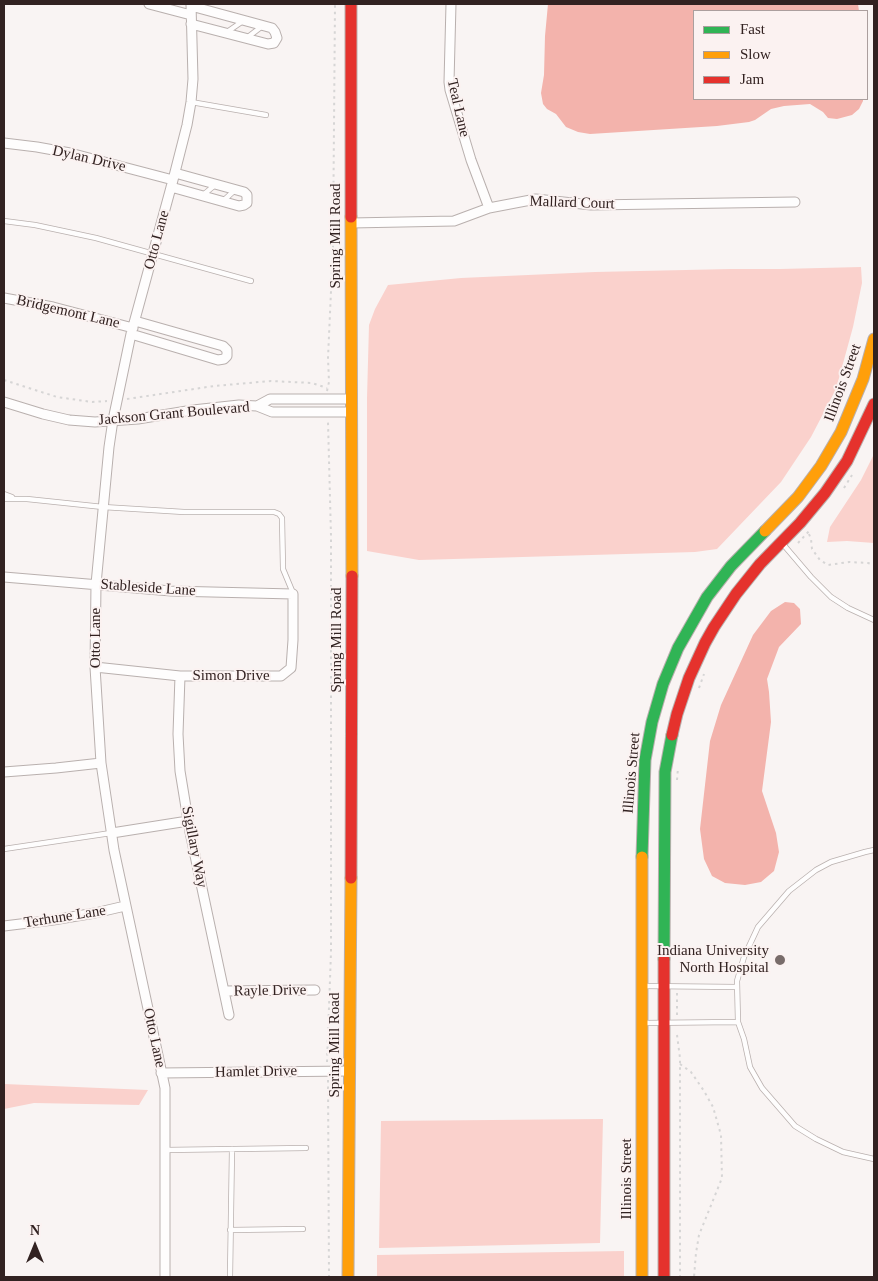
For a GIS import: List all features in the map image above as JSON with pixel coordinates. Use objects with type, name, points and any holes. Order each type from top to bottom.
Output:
[{"type":"street","points":[[149,4],[244,20],[272,28],[277,38],[274,44],[268,44],[225,33],[191,12]]},
{"type":"street","name":"Spring Mill Road","points":[[348,1277],[352,652],[351,4]]},
{"type":"street","name":"Teal Lane","points":[[451,4],[450,90],[471,160],[489,208]]},
{"type":"street","name":"Otto Lane","points":[[165,1277],[165,1088],[125,906],[100,763],[95,667],[96,584],[113,420],[133,328],[173,180],[191,102],[193,70],[191,12]]},
{"type":"street","name":"Dylan Drive","points":[[4,143],[38,147],[70,154],[173,180],[216,184],[244,192],[247,195],[247,203],[244,206],[239,206],[203,195],[173,180]]},
{"type":"street","name":"Mallard Court","points":[[351,223],[454,221],[489,208],[536,200],[591,205],[795,202]]},
{"type":"street","name":"Bridgemont Lane","points":[[4,298],[53,307],[133,328],[169,331],[223,346],[227,356],[224,359],[218,360],[156,342],[133,328]]},
{"type":"street","name":"Illinois Street","points":[[642,1277],[642,838],[645,760],[652,722],[663,684],[678,648],[707,597],[731,566],[798,497],[821,466],[841,432],[864,379],[874,339]]},
{"type":"street","name":"Jackson Grant Boulevard","points":[[257,406],[270,399],[352,399]]},
{"type":"street","name":"Jackson Grant Boulevard","points":[[4,402],[68,420],[95,422],[138,419],[239,405],[257,406],[272,412],[351,412]]},
{"type":"street","points":[[664,1277],[664,790],[668,752],[677,714],[689,678],[714,627],[760,564],[785,546],[836,477],[856,443],[874,404]]},
{"type":"street","name":"Stableside Lane","points":[[4,576],[171,591],[293,594]]},
{"type":"street","name":"Simon Drive","points":[[95,667],[180,676],[280,676],[291,668],[293,594]]},
{"type":"street","name":"Sigillary Way","points":[[180,676],[178,734],[180,771],[188,821],[229,1015]]},
{"type":"street","points":[[4,772],[100,763]]},
{"type":"street","points":[[112,833],[188,821]]},
{"type":"street","name":"Terhune Lane","points":[[4,926],[53,920],[125,906]]},
{"type":"street","name":"Rayle Drive","points":[[224,991],[315,990]]},
{"type":"street","name":"Hamlet Drive","points":[[162,1073],[350,1071]]},
{"type":"lane","points":[[225,33],[244,20]]},
{"type":"lane","points":[[246,38],[262,26]]},
{"type":"lane","points":[[191,102],[266,115]]},
{"type":"lane","points":[[203,195],[216,184]]},
{"type":"lane","points":[[223,201],[236,190]]},
{"type":"lane","points":[[4,222],[35,225],[96,238],[251,281]]},
{"type":"lane","points":[[156,342],[169,331]]},
{"type":"lane","points":[[195,353],[206,341]]},
{"type":"lane","points":[[4,494],[16,498]]},
{"type":"lane","points":[[4,498],[184,512],[274,512],[280,514],[282,518],[283,568],[293,594]]},
{"type":"lane","points":[[785,546],[810,577],[831,597],[848,608],[874,620]]},
{"type":"lane","points":[[4,849],[112,833]]},
{"type":"lane","points":[[874,850],[831,862],[816,870],[789,891],[758,927],[744,957],[737,981],[738,1022],[750,1067],[762,1088],[795,1126],[842,1152],[874,1159]]},
{"type":"lane","points":[[642,986],[737,987]]},
{"type":"lane","points":[[642,1023],[738,1022]]},
{"type":"lane","points":[[165,1150],[306,1148]]},
{"type":"lane","points":[[230,1277],[232,1149]]},
{"type":"lane","points":[[230,1230],[304,1229]]},
{"type":"path","points":[[325,398],[329,382],[328,358],[333,247],[335,4]]},
{"type":"path","points":[[4,380],[57,397],[92,402],[214,386],[272,381],[312,383],[328,388]]},
{"type":"path","points":[[325,412],[329,424],[331,536],[331,952],[328,1071],[329,1277]]},
{"type":"path","points":[[840,493],[855,471]]},
{"type":"path","points":[[785,546],[804,538],[813,526]]},
{"type":"path","points":[[808,533],[812,549],[820,560],[828,565],[848,562],[874,565]]},
{"type":"path","points":[[697,693],[707,668]]},
{"type":"path","points":[[677,780],[679,763]]},
{"type":"path","points":[[676,986],[678,997],[676,1033],[680,1064],[680,1277]]},
{"type":"path","points":[[680,1064],[690,1072],[704,1090],[713,1107],[721,1135],[722,1178],[700,1235],[696,1252],[694,1277]]},
{"type":"shaded area","points":[[548,4],[858,4],[859,10],[693,10],[693,100],[863,101],[859,109],[852,115],[837,119],[828,118],[823,112],[810,104],[771,109],[749,122],[717,126],[590,134],[578,132],[566,127],[556,114],[547,109],[543,104],[541,93],[544,75]]},
{"type":"shaded area","points":[[861,267],[862,283],[853,327],[836,389],[811,437],[781,482],[717,549],[695,552],[419,560],[367,551],[369,325],[388,285],[461,278],[595,272]]},
{"type":"shaded area","points":[[874,454],[874,543],[827,542],[830,527],[861,480]]},
{"type":"shaded area","points":[[785,602],[794,603],[800,609],[801,624],[779,647],[767,679],[771,722],[762,791],[776,833],[779,852],[774,871],[761,882],[745,885],[725,883],[712,876],[704,859],[700,829],[710,741],[721,705],[753,635],[771,611]]},
{"type":"shaded area","points":[[4,1084],[148,1090],[139,1105],[34,1103],[4,1109]]},
{"type":"shaded area","points":[[603,1119],[600,1243],[379,1248],[381,1121]]},
{"type":"shaded area","points":[[624,1251],[624,1277],[377,1277],[377,1255]]},
{"type":"traffic: fast","points":[[642,857],[645,760],[652,722],[663,684],[678,648],[707,597],[731,566],[765,531]]},
{"type":"traffic: fast","points":[[664,959],[665,772],[672,735]]},
{"type":"traffic: slow","points":[[351,217],[352,576]]},
{"type":"traffic: slow","points":[[765,531],[798,497],[821,466],[841,432],[863,379],[874,339]]},
{"type":"traffic: slow","points":[[642,857],[642,1277]]},
{"type":"traffic: slow","points":[[348,1277],[351,878]]},
{"type":"traffic: jam","points":[[351,4],[351,217]]},
{"type":"traffic: jam","points":[[672,735],[689,678],[714,627],[736,594],[760,564],[800,523],[825,493],[847,461],[874,404]]},
{"type":"traffic: jam","points":[[351,878],[352,576]]},
{"type":"traffic: jam","points":[[664,959],[664,1277]]},
{"type":"place","name":"Indiana University North Hospital","points":[[780,960]]}]
